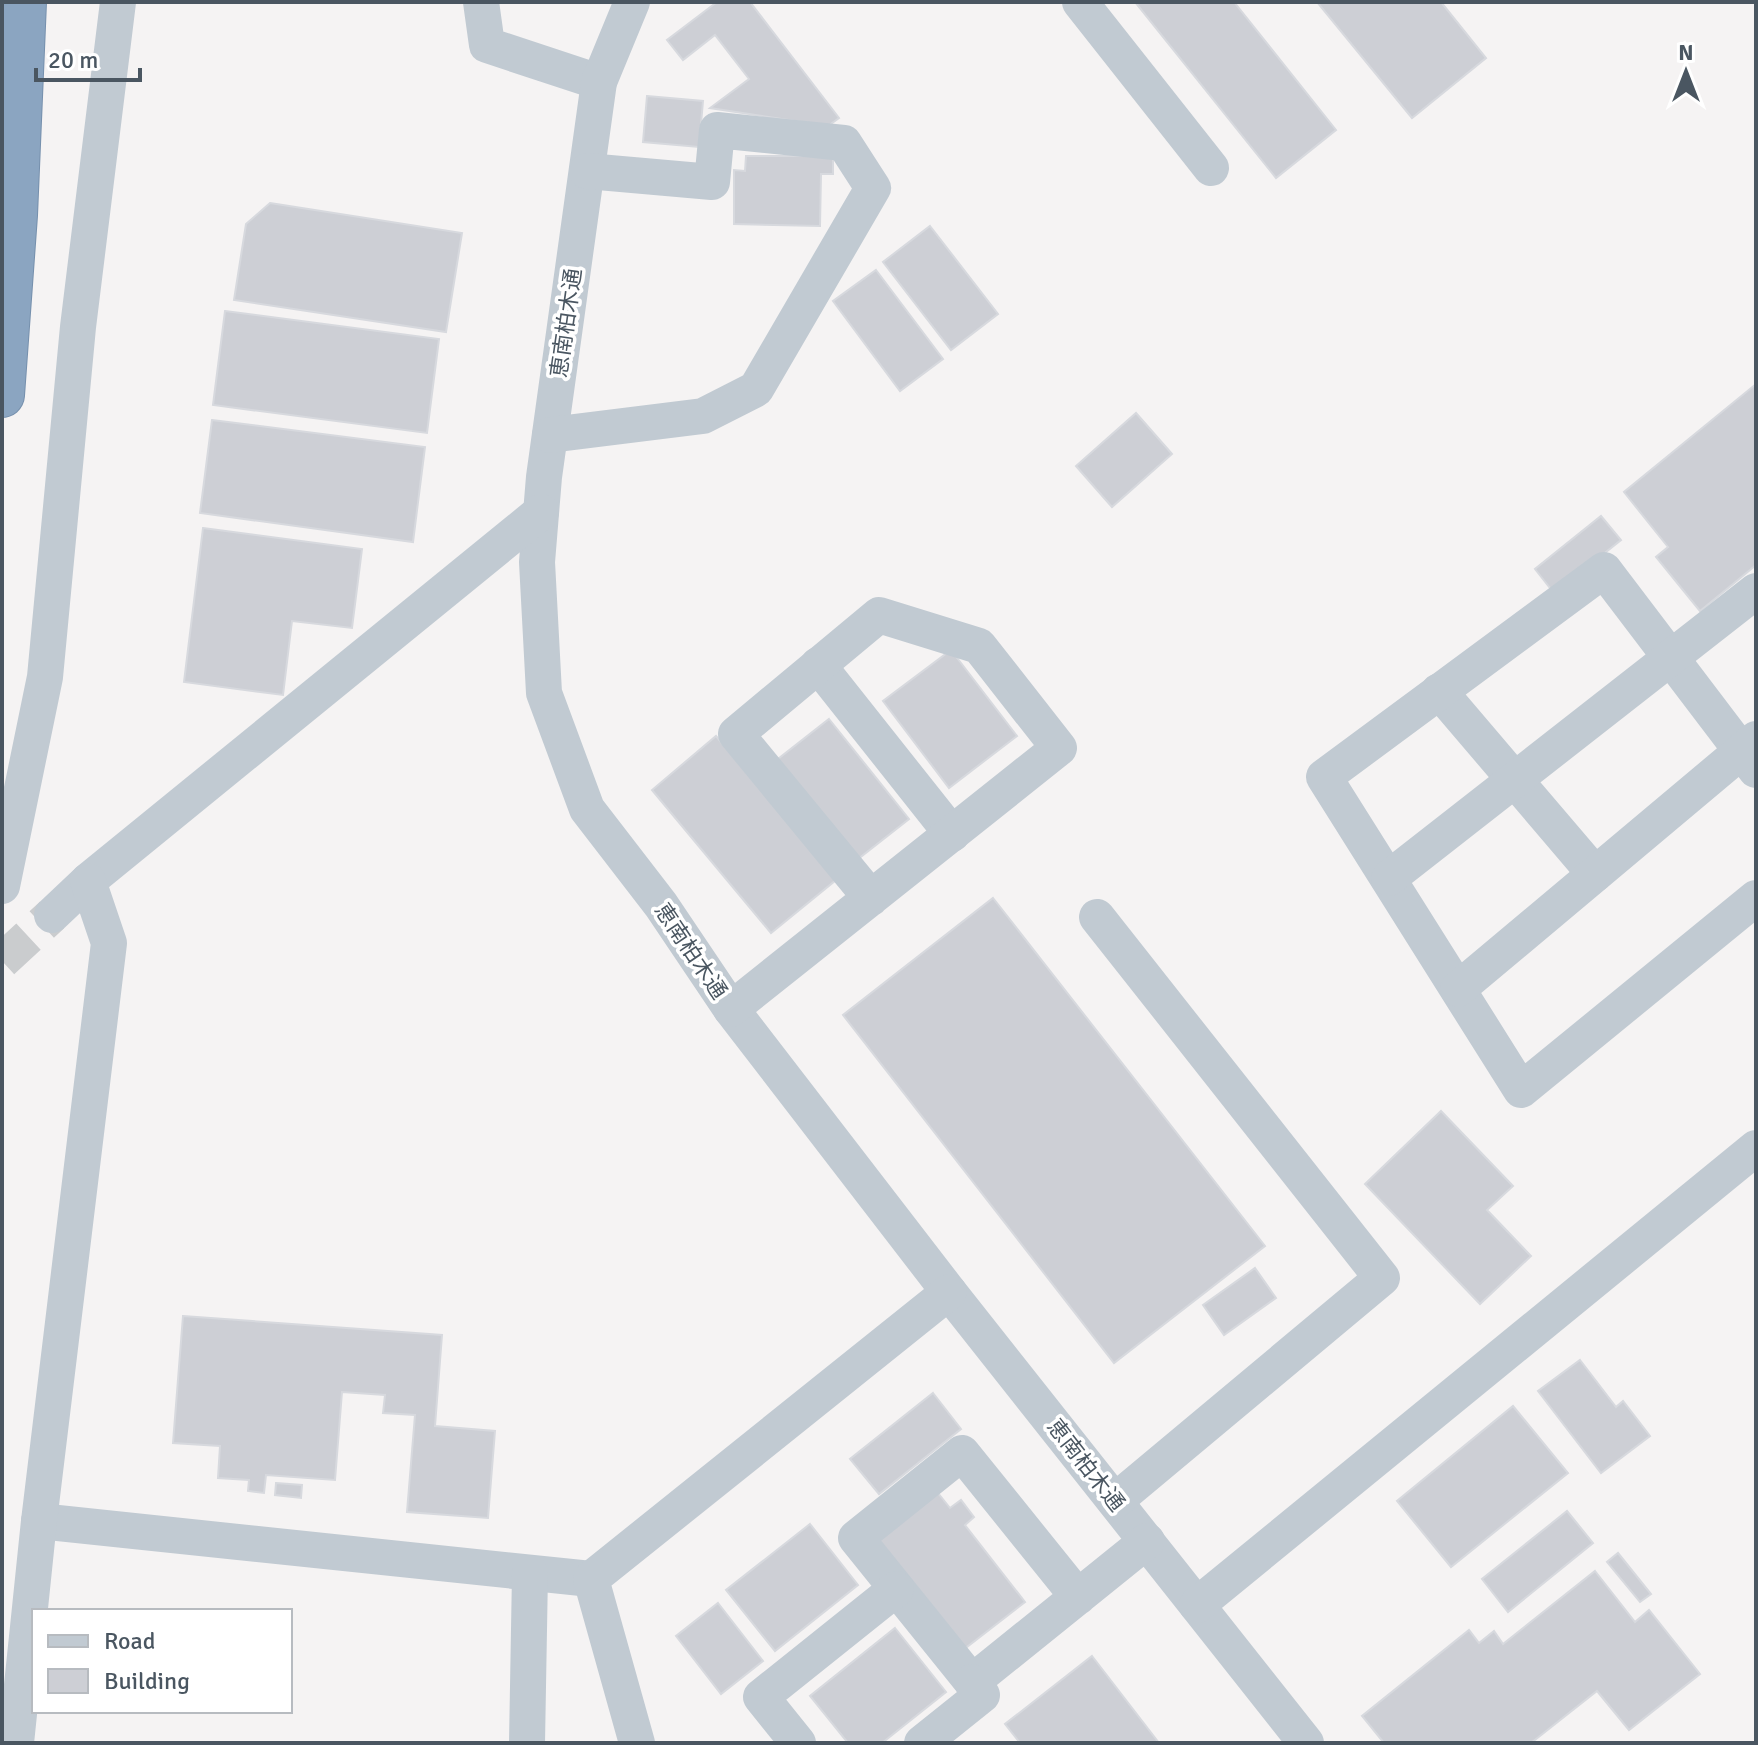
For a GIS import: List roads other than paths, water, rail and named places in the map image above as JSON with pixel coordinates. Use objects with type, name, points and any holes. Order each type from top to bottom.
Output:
[{"type":"highway","points":[[2,395],[15,215],[24,2]]},
{"type":"street","points":[[2,886],[45,677],[78,327],[118,2]]},
{"type":"street","points":[[481,2],[487,45],[599,82]]},
{"type":"street","name":"恵南柏木通","points":[[632,2],[599,82],[550,435],[537,562],[544,693],[587,809],[661,905],[731,1009],[949,1292],[1306,1743]]},
{"type":"street","points":[[1080,2],[1211,168]]},
{"type":"street","points":[[550,435],[703,416],[756,389],[873,188],[844,143],[717,130],[712,182],[587,171]]},
{"type":"street","points":[[52,915],[88,881],[541,512]]},
{"type":"street","points":[[1458,989],[1595,874],[1751,753],[1604,570],[1324,777],[1521,1090],[1756,898]]},
{"type":"street","points":[[1389,878],[1756,591]]},
{"type":"street","points":[[731,1009],[952,834],[1059,748],[979,646],[879,615],[736,734],[871,898]]},
{"type":"street","points":[[818,665],[952,834]]},
{"type":"street","points":[[1439,691],[1595,874]]},
{"type":"street","points":[[16,1743],[39,1521],[109,943],[88,881]]},
{"type":"street","points":[[1097,917],[1382,1278],[1115,1501]]},
{"type":"street","points":[[1197,1605],[1756,1148]]},
{"type":"street","points":[[39,1521],[591,1579],[949,1292]]},
{"type":"street","points":[[922,1743],[982,1695],[856,1538],[962,1453],[1078,1597]]},
{"type":"street","points":[[972,1682],[1147,1541]]},
{"type":"street","points":[[527,1743],[530,1573]]},
{"type":"street","points":[[591,1579],[637,1743]]},
{"type":"street","points":[[798,1743],[761,1697],[896,1589]]},
{"type":"tunnel","points":[[2,961],[52,915]]}]
